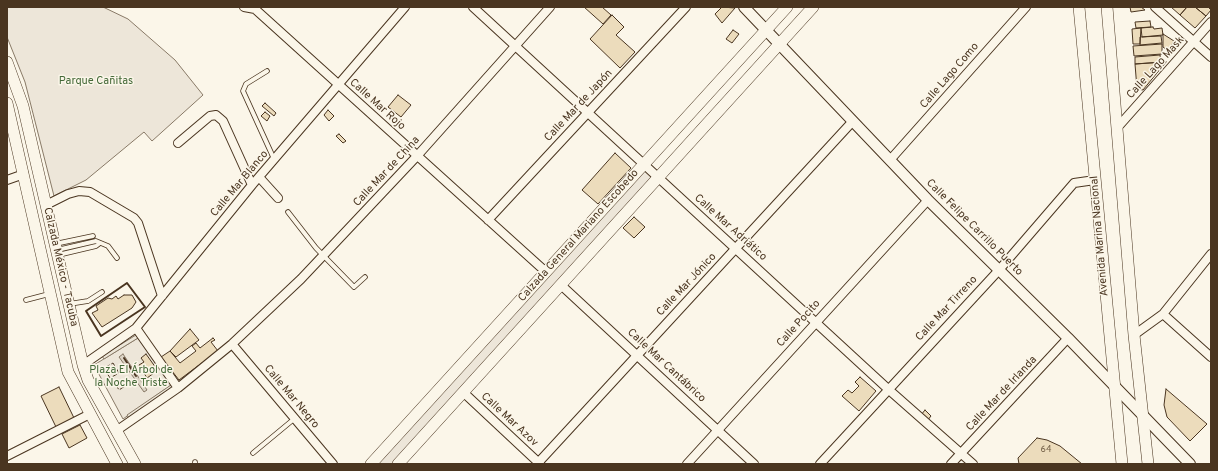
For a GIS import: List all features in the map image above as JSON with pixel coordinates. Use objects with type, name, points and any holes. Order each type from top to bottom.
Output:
[{"type":"main road","name":"Calzada General Mariano Escobedo","points":[[371,464],[787,7]]},
{"type":"main road","name":"Calzada General Mariano Escobedo","points":[[398,464],[813,7]]},
{"type":"main road","name":"Avenida Marina Nacional","points":[[1079,7],[1122,464]]},
{"type":"main road","points":[[1107,7],[1134,335],[1148,464]]},
{"type":"main road","name":"Calzada México - Tacuba","points":[[7,62],[23,106],[83,365],[88,380],[135,464]]},
{"type":"main road","name":"Calzada México - Tacuba","points":[[7,103],[68,372],[117,464]]},
{"type":"street","name":"Calle Mar Rojo","points":[[244,7],[256,8],[546,272]]},
{"type":"street","name":"Calle Mar Blanco","points":[[83,365],[136,328],[252,185],[405,7]]},
{"type":"street","name":"Calle Mar Adriático","points":[[473,7],[817,321],[888,389],[973,464]]},
{"type":"street","name":"Calle Mar de China","points":[[116,431],[178,388],[232,344],[324,257],[417,156],[550,7]]},
{"type":"street","name":"Calle Mar de Japón","points":[[488,220],[686,7]]},
{"type":"street","name":"Calle Felipe Carrillo Puerto","points":[[744,7],[928,200],[1068,338],[1190,464]]},
{"type":"street","name":"Calle Lago Como","points":[[890,160],[1026,7]]},
{"type":"street","points":[[1155,7],[1211,56]]},
{"type":"street","name":"Calle Lago Mask","points":[[1117,128],[1211,22]]},
{"type":"street","points":[[178,143],[210,116],[216,115],[223,121],[252,185]]},
{"type":"street","name":"Calle Mar Jónico","points":[[538,463],[853,121]]},
{"type":"street","points":[[7,180],[24,174]]},
{"type":"street","points":[[260,177],[278,198]]},
{"type":"street","name":"Calle Mar Tirreno","points":[[820,464],[999,270],[1074,183],[1095,180]]},
{"type":"street","points":[[46,205],[68,194],[79,191],[90,192],[134,218],[138,223],[162,296]]},
{"type":"street","name":"Calle Pocito","points":[[687,464],[928,200]]},
{"type":"street","points":[[1134,335],[1163,314],[1211,254]]},
{"type":"street","name":"Calle Mar Cantábrico","points":[[561,285],[638,354],[754,464]]},
{"type":"street","points":[[1163,314],[1211,357]]},
{"type":"street","points":[[136,328],[178,388]]},
{"type":"street","name":"Calle Mar de Irlanda","points":[[951,464],[1068,338]]},
{"type":"street","name":"Calle Mar Negro","points":[[232,344],[333,464]]},
{"type":"street","name":"Calle Mar Azov","points":[[463,392],[538,463]]},
{"type":"street","points":[[7,456],[90,414]]},
{"type":"lane","points":[[267,71],[246,84],[243,91],[274,159]]},
{"type":"lane","points":[[288,212],[324,257],[354,287],[365,277]]},
{"type":"lane","points":[[56,250],[93,236]]},
{"type":"lane","points":[[56,250],[96,246],[98,242],[108,246],[117,258]]},
{"type":"lane","points":[[69,304],[88,301],[102,292]]},
{"type":"lane","points":[[26,300],[50,294]]},
{"type":"lane","points":[[253,453],[294,418]]},
{"type":"green space","name":"Parque Cañitas","points":[[7,7],[103,7],[128,19],[175,60],[203,95],[152,141],[144,132],[86,180],[54,196],[25,82],[7,37]]},
{"type":"green space","points":[[644,169],[654,178],[395,464],[378,464]]},
{"type":"green space","name":"Plaza El Árbol de la Noche Triste","points":[[138,338],[171,385],[123,419],[94,365]]},
{"type":"shaded area","points":[[136,335],[138,338],[104,359],[102,356]]},
{"type":"shaded area","points":[[123,354],[147,390],[144,392],[119,357]]},
{"type":"shaded area","points":[[171,385],[173,387],[129,418],[127,415]]},
{"type":"building","points":[[584,7],[602,7],[611,15],[603,24]]},
{"type":"building","points":[[722,7],[735,8],[722,23],[715,14]]},
{"type":"building","points":[[1130,7],[1141,7],[1145,10],[1131,12]]},
{"type":"building","points":[[1171,7],[1187,7],[1180,15]]},
{"type":"building","points":[[1187,7],[1195,7],[1206,16],[1195,28],[1180,15]]},
{"type":"building","points":[[1195,7],[1208,7],[1211,10],[1206,16]]},
{"type":"building","points":[[612,15],[624,27],[616,35],[635,52],[620,68],[590,39]]},
{"type":"building","points":[[1150,21],[1151,27],[1136,28],[1135,22]]},
{"type":"building","points":[[1153,27],[1154,29],[1162,28],[1163,35],[1142,37],[1141,28]]},
{"type":"building","points":[[1141,28],[1140,44],[1133,44],[1132,29]]},
{"type":"building","points":[[733,30],[739,34],[732,43],[726,39]]},
{"type":"building","points":[[1163,34],[1174,41],[1168,51],[1163,47]]},
{"type":"building","points":[[1161,36],[1162,43],[1140,45],[1140,37]]},
{"type":"building","points":[[1162,44],[1162,54],[1134,56],[1133,46]]},
{"type":"building","points":[[1160,55],[1161,62],[1135,64],[1135,57]]},
{"type":"building","points":[[1166,62],[1143,90],[1137,89],[1135,64]]},
{"type":"building","points":[[398,95],[411,105],[401,117],[388,107]]},
{"type":"building","points":[[265,103],[276,113],[274,116],[262,106]]},
{"type":"building","points":[[328,110],[334,116],[329,121],[324,115]]},
{"type":"building","points":[[265,112],[270,116],[267,121],[261,116]]},
{"type":"building","points":[[339,134],[346,141],[343,143],[336,136]]},
{"type":"building","points":[[615,153],[631,168],[598,204],[582,190]]},
{"type":"building","points":[[634,217],[645,227],[634,238],[623,228]]},
{"type":"building","points":[[124,295],[132,295],[136,302],[132,308],[102,327],[92,313],[98,310],[96,306],[108,298],[112,299],[116,296],[118,299]]},
{"type":"building","points":[[190,329],[199,340],[176,357],[170,351]]},
{"type":"building","points":[[213,338],[215,340],[211,342],[218,351],[179,380],[161,357],[170,351],[180,363],[196,351],[192,346],[196,343],[200,348]]},
{"type":"building","points":[[146,354],[156,368],[152,371],[154,373],[147,378],[139,365],[144,362],[141,358]]},
{"type":"building","points":[[860,377],[876,391],[859,411],[842,396],[848,390],[852,393],[859,386],[855,382]]},
{"type":"building","points":[[59,387],[74,418],[56,427],[41,396]]},
{"type":"building","points":[[1166,389],[1207,424],[1190,441],[1167,417],[1164,405]]},
{"type":"building","points":[[925,410],[931,416],[927,421],[921,415]]},
{"type":"building","points":[[80,425],[87,438],[69,448],[62,434]]},
{"type":"building","points":[[1037,438],[1047,440],[1060,446],[1082,464],[1019,464],[1018,458]]},
{"type":"fence","points":[[113,363],[119,373],[110,378],[104,368],[113,363]]},
{"type":"fence","points":[[122,381],[125,386],[119,390],[116,385],[122,381]]},
{"type":"wall","points":[[127,283],[145,307],[101,336],[86,311],[127,283]]},
{"type":"wall","points":[[124,358],[136,376]]}]
